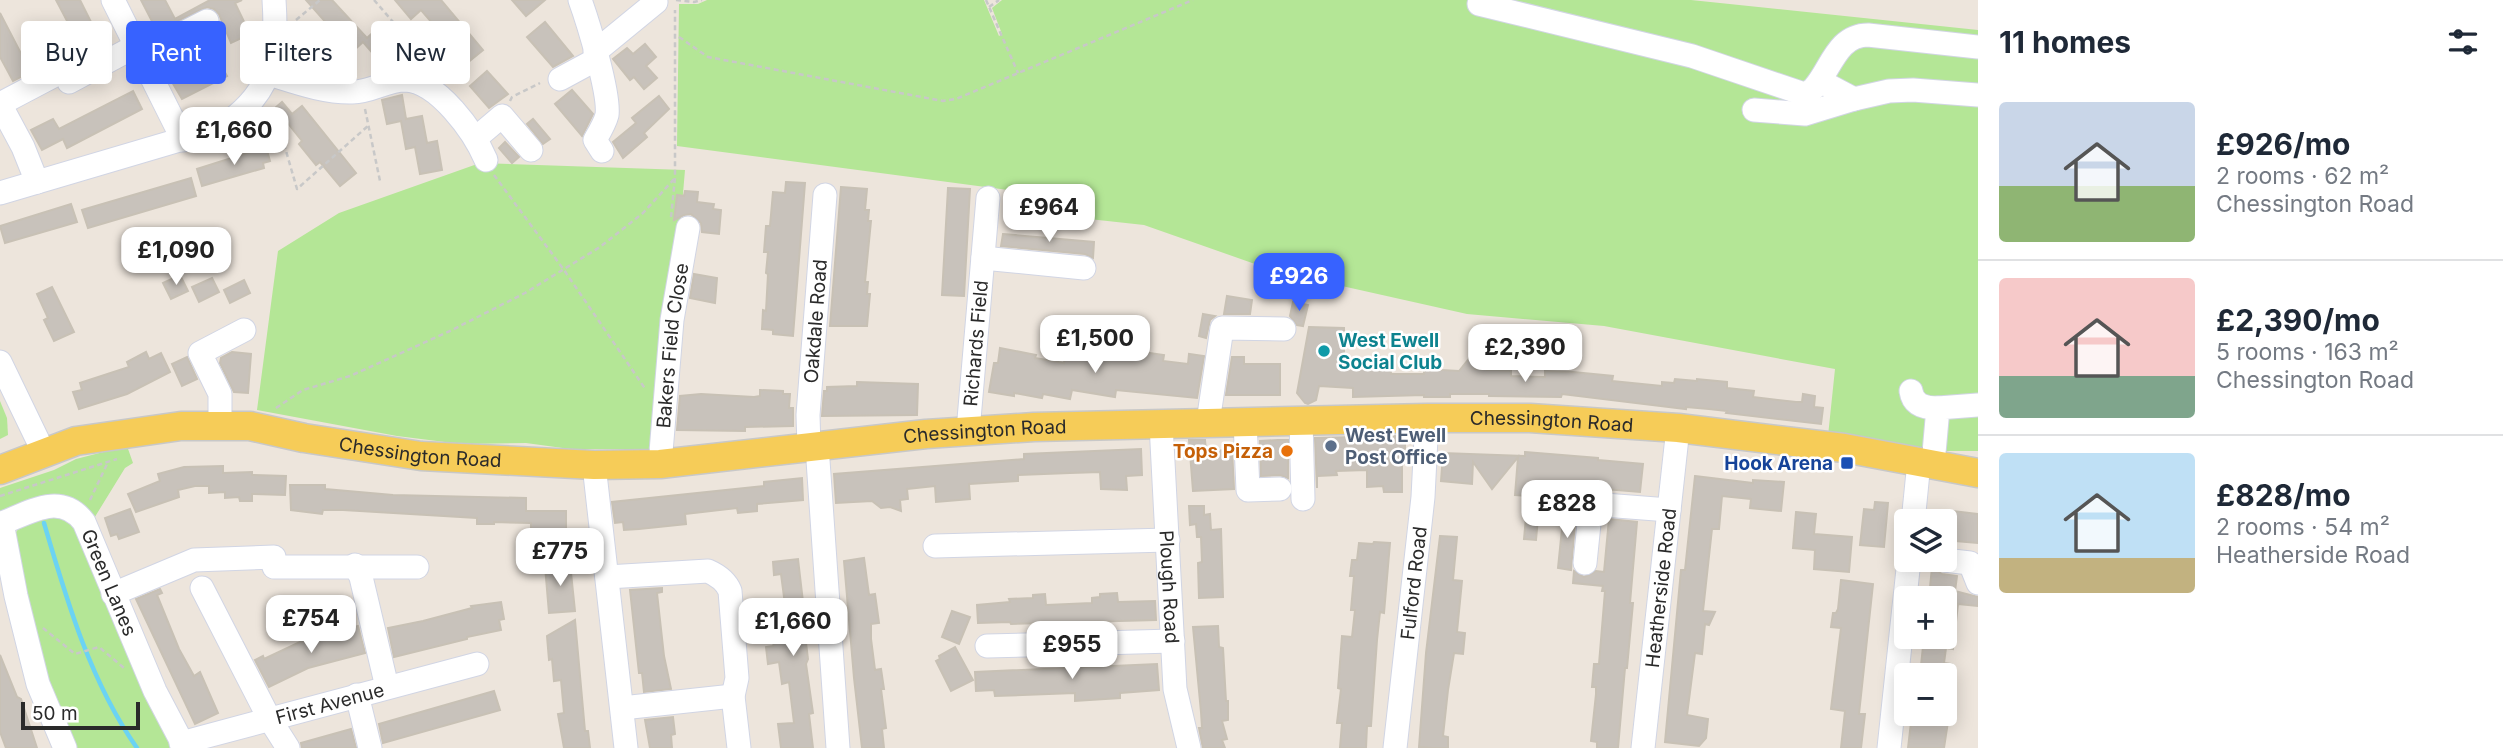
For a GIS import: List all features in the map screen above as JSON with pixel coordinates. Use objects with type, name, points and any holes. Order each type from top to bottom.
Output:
[{"type":"main road","name":"Chessington Road","points":[[0,470],[76,441],[181,426],[250,426],[304,438],[421,456],[594,465],[660,464],[968,431],[1034,427],[1245,421],[1530,418],[1678,428],[1844,448],[1978,473]]},
{"type":"street","points":[[113,0],[126,26]]},
{"type":"street","points":[[274,0],[276,21]]},
{"type":"street","points":[[580,0],[606,98],[607,116],[595,140],[602,151]]},
{"type":"street","points":[[560,79],[596,56],[666,1]]},
{"type":"street","points":[[1479,4],[1692,56],[1788,90],[1808,93],[1820,81],[1841,47],[1848,40],[1860,35],[1978,47]]},
{"type":"street","points":[[37,182],[23,147],[0,104],[126,54]]},
{"type":"street","points":[[1820,81],[1854,99]]},
{"type":"street","points":[[155,84],[183,140]]},
{"type":"street","points":[[0,193],[220,128],[237,117],[265,84]]},
{"type":"street","points":[[309,84],[337,91],[368,91],[386,84]]},
{"type":"street","points":[[421,84],[442,99],[476,138],[486,160]]},
{"type":"street","points":[[1754,110],[1805,114],[1854,99],[1905,90],[1978,95]]},
{"type":"street","points":[[476,138],[502,116],[531,150]]},
{"type":"street","name":"Oakdale Road","points":[[825,195],[808,415],[813,447],[838,748]]},
{"type":"street","name":"Richards Field","points":[[968,431],[988,198]]},
{"type":"street","name":"Bakers Field Close","points":[[660,464],[672,320],[688,228]]},
{"type":"street","name":"Richards Field","points":[[983,258],[1084,268]]},
{"type":"street","points":[[1208,422],[1222,328],[1284,330]]},
{"type":"street","points":[[220,425],[220,394],[200,353],[244,330]]},
{"type":"street","points":[[0,362],[43,452]]},
{"type":"street","points":[[1911,390],[1912,398],[1918,404],[1938,408],[1978,405]]},
{"type":"street","points":[[1916,509],[1938,408]]},
{"type":"street","name":"Fulford Road","points":[[1395,748],[1423,497],[1427,418]]},
{"type":"street","points":[[1301,420],[1303,499]]},
{"type":"street","points":[[1245,421],[1248,490],[1280,489]]},
{"type":"street","name":"Plough Road","points":[[1161,424],[1175,688],[1189,748]]},
{"type":"street","name":"Heatherside Road","points":[[1643,748],[1678,428]]},
{"type":"street","points":[[594,465],[626,748]]},
{"type":"street","points":[[1585,563],[1591,504],[1669,510]]},
{"type":"street","name":"Green Lanes","points":[[65,748],[38,684],[12,602],[1,524],[17,515],[54,505],[75,510],[84,522],[155,691],[183,745]]},
{"type":"street","points":[[935,546],[1168,540]]},
{"type":"street","points":[[113,594],[194,560],[417,567]]},
{"type":"street","points":[[1957,562],[1969,563],[1978,583]]},
{"type":"street","points":[[355,565],[361,577],[387,687]]},
{"type":"street","points":[[607,577],[708,571],[716,574],[730,591],[737,678],[733,696],[739,748]]},
{"type":"street","points":[[1889,748],[1908,572]]},
{"type":"street","points":[[202,588],[269,718],[288,748]]},
{"type":"street","points":[[987,646],[1173,641]]},
{"type":"street","name":"First Avenue","points":[[183,745],[269,718],[477,664]]},
{"type":"street","points":[[357,695],[370,748]]},
{"type":"street","points":[[622,708],[733,696]]},
{"type":"path","points":[[295,21],[320,0]]},
{"type":"path","points":[[374,0],[392,21]]},
{"type":"path","points":[[666,1],[702,0]]},
{"type":"path","points":[[986,0],[1018,73]]},
{"type":"path","points":[[989,7],[999,0]]},
{"type":"path","points":[[678,37],[708,57],[934,101],[951,101],[1193,0]]},
{"type":"path","points":[[502,116],[512,97],[551,77],[560,79]]},
{"type":"path","points":[[284,144],[297,189],[369,125]]},
{"type":"path","points":[[486,160],[650,396]]},
{"type":"path","points":[[250,426],[303,390],[350,376],[450,331],[564,270],[600,247],[643,212],[675,178]]},
{"type":"path","points":[[84,522],[91,494],[108,462]]},
{"type":"path","points":[[12,602],[75,654],[99,648]]},
{"type":"green space","points":[[707,0],[984,0],[999,36],[1002,34],[992,8],[1002,0],[1691,0],[1978,30],[1978,451],[1933,451],[1828,436],[1835,369],[1604,326],[1467,314],[1275,271],[1144,225],[1006,210],[1008,190],[677,146],[679,4],[698,4]]},
{"type":"green space","points":[[480,163],[685,170],[661,449],[570,449],[526,443],[461,444],[397,436],[257,410],[278,251],[339,213]]},
{"type":"green space","points":[[0,401],[7,418],[8,435],[0,439]]},
{"type":"green space","points":[[127,446],[133,463],[125,468],[93,520],[84,507],[0,515],[0,488],[54,470],[76,459]]},
{"type":"green space","points":[[60,515],[74,520],[176,748],[72,748],[40,663],[14,537],[21,526],[27,523]]},
{"type":"building","points":[[56,0],[80,0],[90,21],[67,21]]},
{"type":"building","points":[[141,0],[165,0],[175,19],[210,0],[242,0],[235,3],[244,21],[240,21],[240,39],[231,43],[226,31],[226,21],[222,21],[214,9],[207,7],[178,21],[152,21]]},
{"type":"building","points":[[306,0],[332,0],[351,21],[325,21]]},
{"type":"building","points":[[395,0],[441,0],[459,21],[431,21],[421,10],[411,19]]},
{"type":"building","points":[[512,0],[545,0],[526,16]]},
{"type":"building","points":[[0,13],[21,54],[21,77],[13,81],[0,57]]},
{"type":"building","points":[[545,22],[573,56],[553,67],[527,37]]},
{"type":"building","points":[[357,27],[367,38],[371,34],[371,51],[363,42],[357,47]]},
{"type":"building","points":[[470,35],[483,50],[470,61]]},
{"type":"building","points":[[645,44],[656,57],[646,66],[657,78],[644,89],[634,77],[630,80],[613,59],[627,48],[633,54]]},
{"type":"building","points":[[487,71],[508,94],[489,108],[470,86]]},
{"type":"building","points":[[173,84],[211,84],[182,99]]},
{"type":"building","points":[[572,90],[593,114],[582,136],[555,104]]},
{"type":"building","points":[[133,91],[142,109],[67,148],[63,139],[42,150],[31,130],[53,119],[59,129]]},
{"type":"building","points":[[402,95],[406,119],[422,116],[427,143],[437,141],[442,170],[420,174],[415,147],[406,149],[401,121],[387,124],[382,100]]},
{"type":"building","points":[[659,96],[669,109],[644,133],[647,137],[623,158],[613,142],[636,123],[632,118]]},
{"type":"building","points":[[282,102],[292,114],[302,106],[356,173],[340,186],[320,162],[316,165],[299,144],[302,141],[286,121],[278,128],[267,115]]},
{"type":"building","points":[[533,119],[550,139],[543,144],[527,124]]},
{"type":"building","points":[[505,142],[519,157],[512,163],[499,148]]},
{"type":"building","points":[[266,147],[270,161],[263,163],[264,168],[202,186],[197,169]]},
{"type":"building","points":[[191,178],[196,196],[88,228],[82,210]]},
{"type":"building","points":[[786,182],[805,183],[793,336],[773,334],[773,330],[762,329],[768,274],[768,252],[764,252],[766,226],[770,226],[773,192],[785,193]]},
{"type":"building","points":[[841,187],[867,189],[865,210],[869,210],[868,221],[871,221],[865,282],[868,282],[867,294],[870,294],[867,326],[830,326]]},
{"type":"building","points":[[948,188],[970,189],[964,296],[942,295]]},
{"type":"building","points":[[685,191],[698,192],[697,202],[714,204],[713,209],[721,210],[719,234],[702,232],[701,223],[691,214],[674,220],[677,195],[684,196]]},
{"type":"building","points":[[71,204],[77,222],[5,243],[0,226]]},
{"type":"building","points":[[1003,234],[1094,242],[1093,258],[1085,254],[1001,246]]},
{"type":"building","points":[[694,274],[717,278],[715,303],[690,298]]},
{"type":"building","points":[[180,275],[188,291],[171,299],[163,283]]},
{"type":"building","points":[[212,278],[219,292],[199,302],[192,287]]},
{"type":"building","points":[[244,280],[250,293],[230,303],[224,290]]},
{"type":"building","points":[[52,287],[74,332],[54,341],[44,320],[48,318],[37,294]]},
{"type":"building","points":[[1227,296],[1252,300],[1250,314],[1224,314]]},
{"type":"building","points":[[1293,302],[1308,305],[1303,326],[1297,325],[1290,316]]},
{"type":"building","points":[[1203,314],[1215,316],[1210,320],[1206,338],[1199,336]]},
{"type":"building","points":[[1309,327],[1344,328],[1344,362],[1390,360],[1391,374],[1424,374],[1424,369],[1459,371],[1475,351],[1475,369],[1511,371],[1511,376],[1545,377],[1545,371],[1573,372],[1613,376],[1612,381],[1662,386],[1662,382],[1674,383],[1675,379],[1697,379],[1727,382],[1727,388],[1754,391],[1753,397],[1802,402],[1803,394],[1815,396],[1814,407],[1823,408],[1821,424],[1562,394],[1561,397],[1450,394],[1450,397],[1353,397],[1353,388],[1319,386],[1316,400],[1308,404],[1297,393]]},
{"type":"building","points":[[1000,348],[1064,363],[1066,353],[1128,359],[1130,350],[1164,355],[1163,361],[1188,364],[1189,354],[1204,356],[1197,398],[1116,390],[1115,397],[1072,390],[1070,399],[1043,394],[1042,398],[989,392],[994,363],[998,363]]},
{"type":"building","points":[[146,352],[149,359],[161,353],[170,372],[127,394],[79,409],[73,392],[82,390],[80,383],[129,367],[127,362]]},
{"type":"building","points":[[232,352],[251,354],[248,393],[234,392],[220,363],[221,358]]},
{"type":"building","points":[[187,357],[197,379],[182,386],[172,364]]},
{"type":"building","points":[[1232,357],[1244,357],[1244,364],[1280,364],[1280,395],[1226,395]]},
{"type":"building","points":[[857,382],[918,384],[917,415],[822,416],[824,391],[827,391],[827,387],[857,386]]},
{"type":"building","points":[[760,390],[790,394],[789,408],[793,408],[793,426],[745,427],[745,431],[677,430],[680,396],[701,394],[754,397],[760,396]]},
{"type":"building","points":[[1401,436],[1405,440],[1402,492],[1384,492],[1383,486],[1367,487],[1367,470],[1336,471],[1337,475],[1317,476],[1317,488],[1315,438]]},
{"type":"building","points":[[1189,440],[1205,440],[1206,451],[1232,450],[1234,489],[1193,491]]},
{"type":"building","points":[[1288,440],[1288,478],[1280,475],[1261,476],[1260,441]]},
{"type":"building","points":[[1141,449],[1142,475],[1126,476],[1127,490],[1101,489],[1100,472],[1018,475],[1018,481],[969,484],[970,499],[936,502],[935,486],[907,489],[908,499],[900,500],[901,511],[890,507],[881,508],[872,501],[836,503],[834,474],[1024,459],[1024,454]]},
{"type":"building","points":[[1525,452],[1643,464],[1640,492],[1532,483],[1531,496],[1515,495],[1518,457],[1492,489],[1473,462],[1472,484],[1441,481],[1443,453],[1525,456]]},
{"type":"building","points":[[223,466],[223,473],[252,472],[252,475],[286,476],[285,495],[252,494],[252,501],[240,501],[239,497],[225,498],[225,492],[209,493],[209,486],[195,486],[178,490],[179,497],[136,512],[128,494],[160,481],[158,474],[184,467]]},
{"type":"building","points":[[1695,476],[1753,483],[1753,480],[1784,482],[1781,511],[1750,508],[1751,499],[1722,496],[1719,529],[1712,529],[1703,611],[1715,612],[1709,625],[1705,624],[1702,654],[1695,653],[1687,715],[1708,719],[1706,738],[1699,746],[1665,742],[1681,570],[1685,570]]},
{"type":"building","points":[[802,478],[803,500],[757,504],[757,511],[738,513],[737,508],[685,514],[686,524],[624,530],[623,522],[615,523],[612,502],[764,486],[764,482]]},
{"type":"building","points":[[290,485],[325,485],[325,489],[393,495],[526,498],[526,511],[566,511],[566,533],[562,532],[562,539],[551,539],[550,544],[535,544],[535,539],[531,539],[531,523],[477,524],[477,518],[343,510],[323,510],[322,514],[291,510]]},
{"type":"building","points":[[1875,502],[1888,503],[1884,547],[1860,545],[1864,509],[1874,510]]},
{"type":"building","points":[[1189,506],[1204,506],[1204,515],[1210,514],[1211,530],[1221,529],[1223,597],[1199,598],[1198,563],[1202,562],[1201,537],[1197,537],[1196,524],[1190,525]]},
{"type":"building","points":[[1527,506],[1539,507],[1536,540],[1524,539]]},
{"type":"building","points":[[130,509],[139,532],[119,539],[117,534],[111,536],[105,518]]},
{"type":"building","points":[[1564,509],[1576,510],[1571,570],[1558,568]]},
{"type":"building","points":[[1796,512],[1816,514],[1814,534],[1852,537],[1849,572],[1814,569],[1815,550],[1793,548]]},
{"type":"building","points":[[1957,512],[1978,514],[1978,543],[1957,541]]},
{"type":"building","points":[[1609,519],[1637,522],[1630,603],[1633,603],[1618,748],[1597,748],[1597,742],[1591,741],[1596,694],[1596,687],[1592,687],[1594,664],[1599,664],[1605,591],[1602,591],[1603,586],[1573,583],[1574,571],[1584,577],[1596,571],[1604,572]]},
{"type":"building","points":[[1440,536],[1457,537],[1453,580],[1462,581],[1457,632],[1465,633],[1463,654],[1454,653],[1448,690],[1443,736],[1448,737],[1448,748],[1432,748],[1419,747],[1426,653]]},
{"type":"building","points":[[1359,543],[1390,543],[1384,613],[1380,612],[1377,640],[1371,726],[1367,726],[1366,748],[1340,748],[1342,723],[1337,723],[1342,636],[1352,637],[1355,610],[1351,610],[1354,576],[1350,576],[1352,560],[1357,560]]},
{"type":"building","points":[[864,558],[869,595],[875,594],[879,623],[871,624],[871,639],[875,670],[881,669],[884,689],[881,689],[886,728],[882,729],[884,748],[862,748],[854,678],[844,561]]},
{"type":"building","points":[[798,559],[808,659],[806,664],[813,713],[809,714],[813,748],[781,748],[778,724],[794,723],[789,682],[782,684],[779,662],[768,664],[766,647],[773,646],[775,640],[773,623],[783,621],[782,613],[786,612],[781,574],[774,575],[773,562]]},
{"type":"building","points":[[570,563],[575,611],[549,613],[545,566]]},
{"type":"building","points":[[1932,572],[1957,576],[1956,586],[1930,586]]},
{"type":"building","points":[[1841,580],[1873,584],[1859,714],[1865,714],[1861,748],[1841,748],[1845,711],[1831,709],[1841,628],[1831,627],[1833,613],[1838,609]]},
{"type":"building","points":[[662,588],[662,592],[657,593],[664,656],[671,689],[644,692],[642,673],[639,673],[630,590]]},
{"type":"building","points":[[160,589],[162,593],[157,595],[179,649],[194,676],[200,672],[218,713],[195,724],[136,599]]},
{"type":"building","points":[[1957,592],[1978,597],[1978,606],[1958,604],[1957,613]]},
{"type":"building","points":[[1117,593],[1118,602],[1155,601],[1156,620],[978,623],[977,605],[1010,602],[1009,599],[1033,598],[1033,595],[1045,594],[1046,605],[1092,603],[1092,598],[1100,597],[1100,594]]},
{"type":"building","points":[[501,602],[504,619],[499,620],[501,630],[394,657],[388,628],[472,608],[471,606]]},
{"type":"building","points":[[952,611],[970,617],[959,644],[942,637]]},
{"type":"building","points":[[575,620],[585,731],[588,731],[590,748],[564,748],[558,714],[564,713],[561,680],[554,681],[552,659],[549,660],[547,636]]},
{"type":"building","points":[[358,626],[365,653],[308,668],[269,687],[255,660],[263,656],[264,659],[300,642]]},
{"type":"building","points":[[1218,626],[1228,701],[1228,720],[1222,721],[1227,739],[1222,740],[1225,748],[1203,748],[1199,728],[1202,728],[1193,627]]},
{"type":"building","points":[[955,647],[973,680],[951,691],[936,661],[940,659],[939,656]]},
{"type":"building","points":[[1923,649],[1946,649],[1944,663],[1921,663]]},
{"type":"building","points":[[0,655],[17,697],[21,699],[37,748],[6,748],[0,732]]},
{"type":"building","points":[[1157,664],[1159,690],[1120,693],[1120,698],[1075,701],[1075,693],[995,696],[994,690],[976,691],[975,672]]},
{"type":"building","points":[[494,691],[500,710],[383,743],[379,724]]},
{"type":"building","points":[[673,717],[675,734],[671,735],[672,748],[650,748],[645,720]]},
{"type":"building","points":[[1911,726],[1947,726],[1944,748],[1908,748]]},
{"type":"building","points":[[351,729],[356,748],[302,748],[301,743]]},
{"type":"waterway","points":[[44,523],[71,611],[93,668],[120,722],[137,748]]},
{"type":"place","name":"West Ewell Social Club","points":[[1324,351]]},
{"type":"place","name":"West Ewell Post Office","points":[[1331,446]]},
{"type":"place","name":"Tops Pizza","points":[[1287,451]]},
{"type":"place","name":"Hook Arena","points":[[1847,463]]}]
